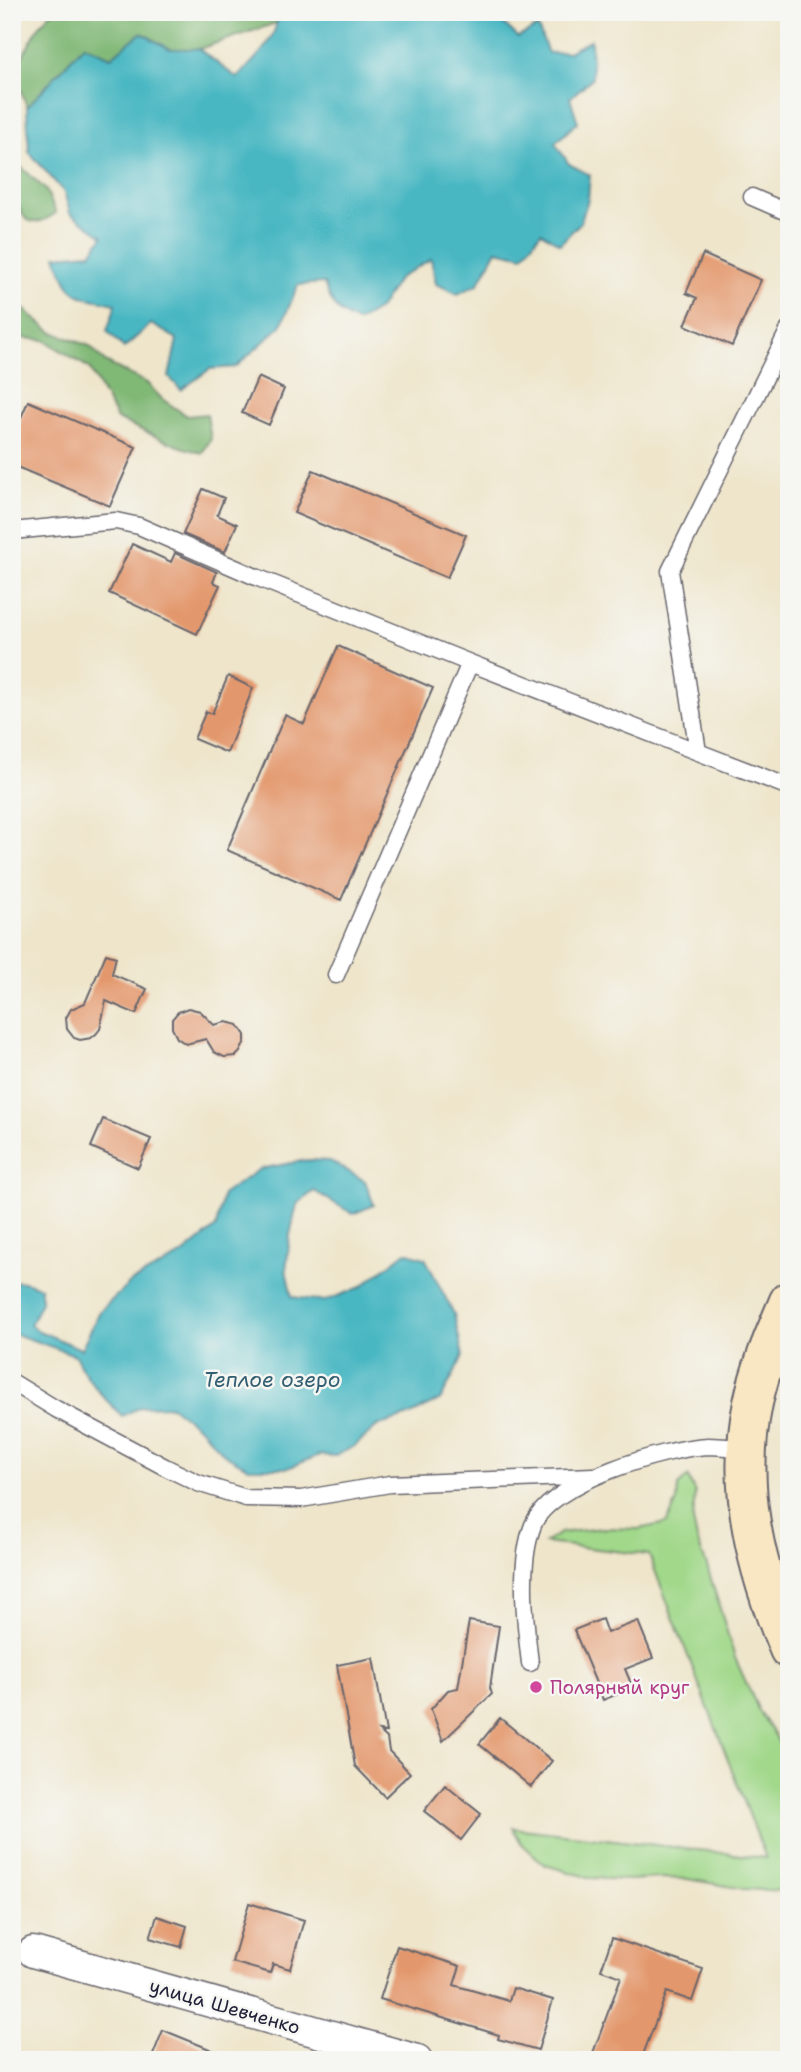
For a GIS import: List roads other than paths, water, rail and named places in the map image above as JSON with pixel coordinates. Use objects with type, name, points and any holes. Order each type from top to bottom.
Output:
[{"type":"main road","points":[[789,1301],[753,1401],[745,1476],[750,1528],[765,1587],[789,1649]]},
{"type":"street","name":"улица Шевченко","points":[[23,1950],[417,2060]]},
{"type":"lane","points":[[752,197],[789,213]]},
{"type":"lane","points":[[698,752],[670,571],[789,329]]},
{"type":"lane","points":[[12,531],[116,521],[139,526],[256,577],[470,663],[789,787]]},
{"type":"lane","points":[[336,975],[470,663]]},
{"type":"lane","points":[[12,1382],[56,1409],[165,1467],[198,1483],[246,1498],[301,1499],[390,1484],[593,1476]]},
{"type":"lane","points":[[530,1663],[525,1624],[524,1568],[533,1524],[542,1509],[559,1495],[593,1476],[655,1456],[709,1446],[746,1449]]},
{"type":"water","points":[[278,12],[500,12],[500,20],[518,37],[538,27],[548,53],[568,52],[591,40],[592,78],[570,98],[578,122],[555,143],[569,164],[590,175],[588,200],[580,223],[560,244],[541,232],[523,256],[497,250],[478,284],[458,294],[436,284],[431,259],[399,278],[379,309],[357,322],[335,307],[324,283],[298,285],[281,326],[236,367],[210,369],[181,390],[169,377],[177,339],[151,324],[124,348],[107,331],[116,304],[82,296],[71,288],[66,280],[56,256],[91,253],[103,236],[70,213],[64,192],[29,152],[27,107],[84,45],[111,57],[141,33],[170,49],[199,49],[237,78],[270,40]]},
{"type":"water","name":"Теплое озеро","points":[[307,1160],[330,1161],[365,1181],[374,1205],[353,1214],[314,1191],[297,1204],[286,1270],[292,1297],[325,1301],[361,1287],[406,1252],[425,1258],[454,1314],[463,1356],[441,1399],[409,1416],[377,1426],[355,1446],[335,1456],[320,1455],[288,1468],[249,1468],[224,1454],[202,1430],[171,1406],[140,1407],[122,1416],[90,1380],[75,1355],[12,1333],[12,1281],[24,1282],[41,1287],[41,1302],[30,1325],[81,1349],[100,1311],[131,1282],[183,1254],[216,1227],[223,1194],[260,1169]]},
{"type":"place","name":"Полярный круг","points":[[536,1687]]}]
